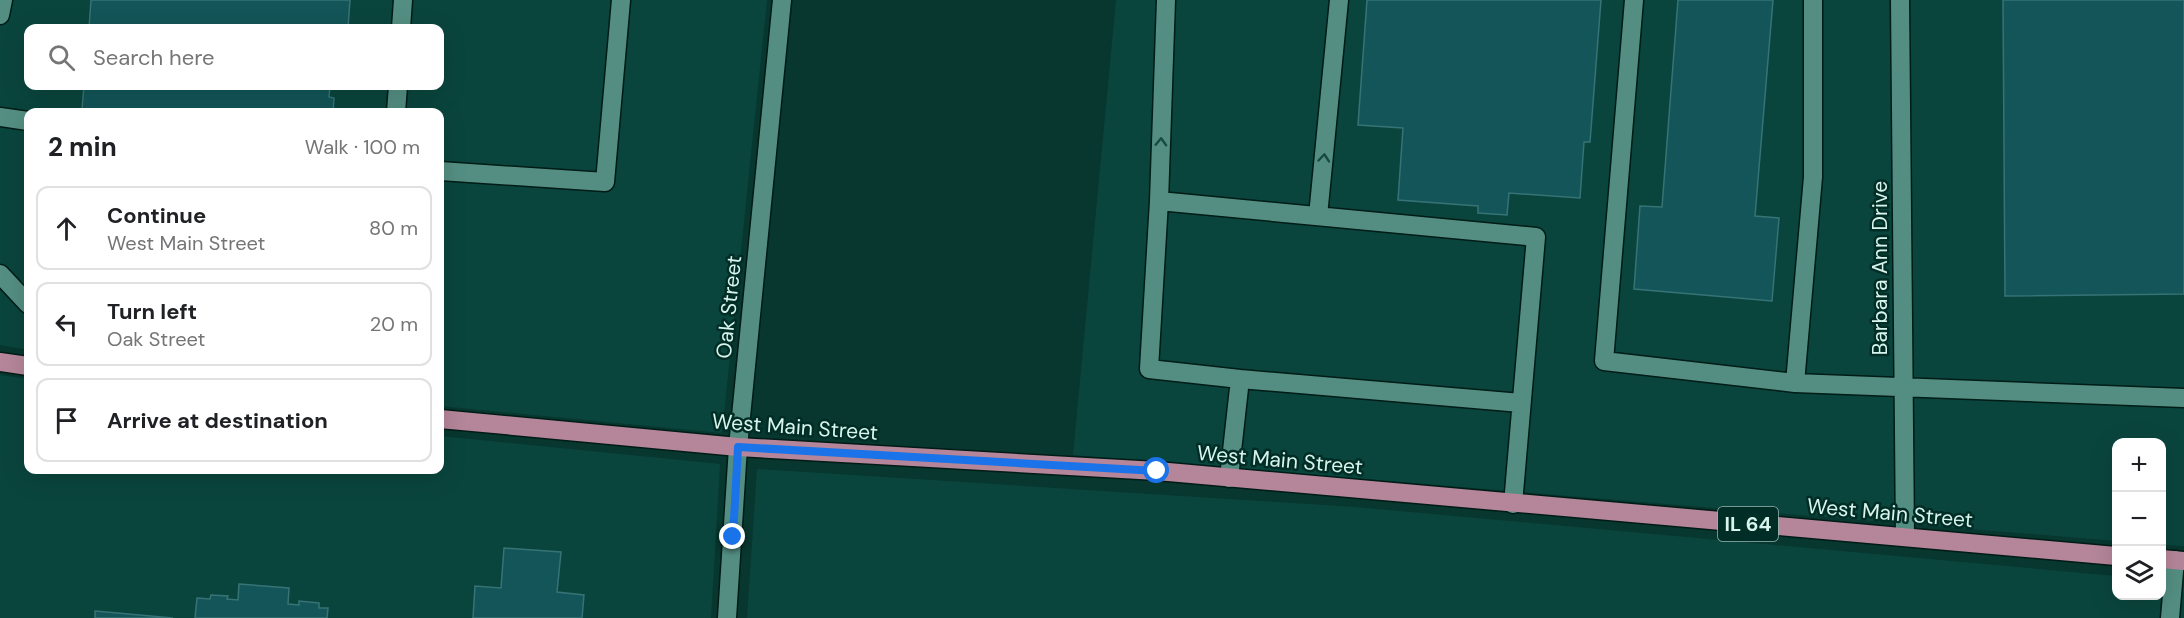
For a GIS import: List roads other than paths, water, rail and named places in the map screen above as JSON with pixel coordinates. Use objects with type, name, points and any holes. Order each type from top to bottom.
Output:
[{"type":"main road","points":[[0,362],[24,365]]},
{"type":"main road","name":"West Main Street","points":[[444,419],[738,447],[1229,478],[2112,556]]},
{"type":"street","points":[[0,15],[3,0]]},
{"type":"street","points":[[401,24],[403,0]]},
{"type":"street","points":[[444,171],[605,182],[621,0]]},
{"type":"street","name":"Oak Street","points":[[727,618],[738,447],[782,0]]},
{"type":"street","points":[[1166,0],[1159,201],[1149,369],[1521,403]]},
{"type":"street","points":[[1318,216],[1339,0]]},
{"type":"street","points":[[1634,0],[1604,361],[1795,383],[1903,389],[2184,398]]},
{"type":"street","points":[[1795,383],[1813,177],[1813,0]]},
{"type":"street","name":"Barbara Ann Drive","points":[[1900,0],[1905,537]]},
{"type":"street","points":[[396,108],[398,90]]},
{"type":"street","points":[[0,117],[24,120]]},
{"type":"street","points":[[1159,201],[1536,237],[1513,504]]},
{"type":"street","points":[[0,274],[24,300]]},
{"type":"street","points":[[1229,478],[1240,379]]},
{"type":"street","points":[[2170,618],[2174,560]]}]
